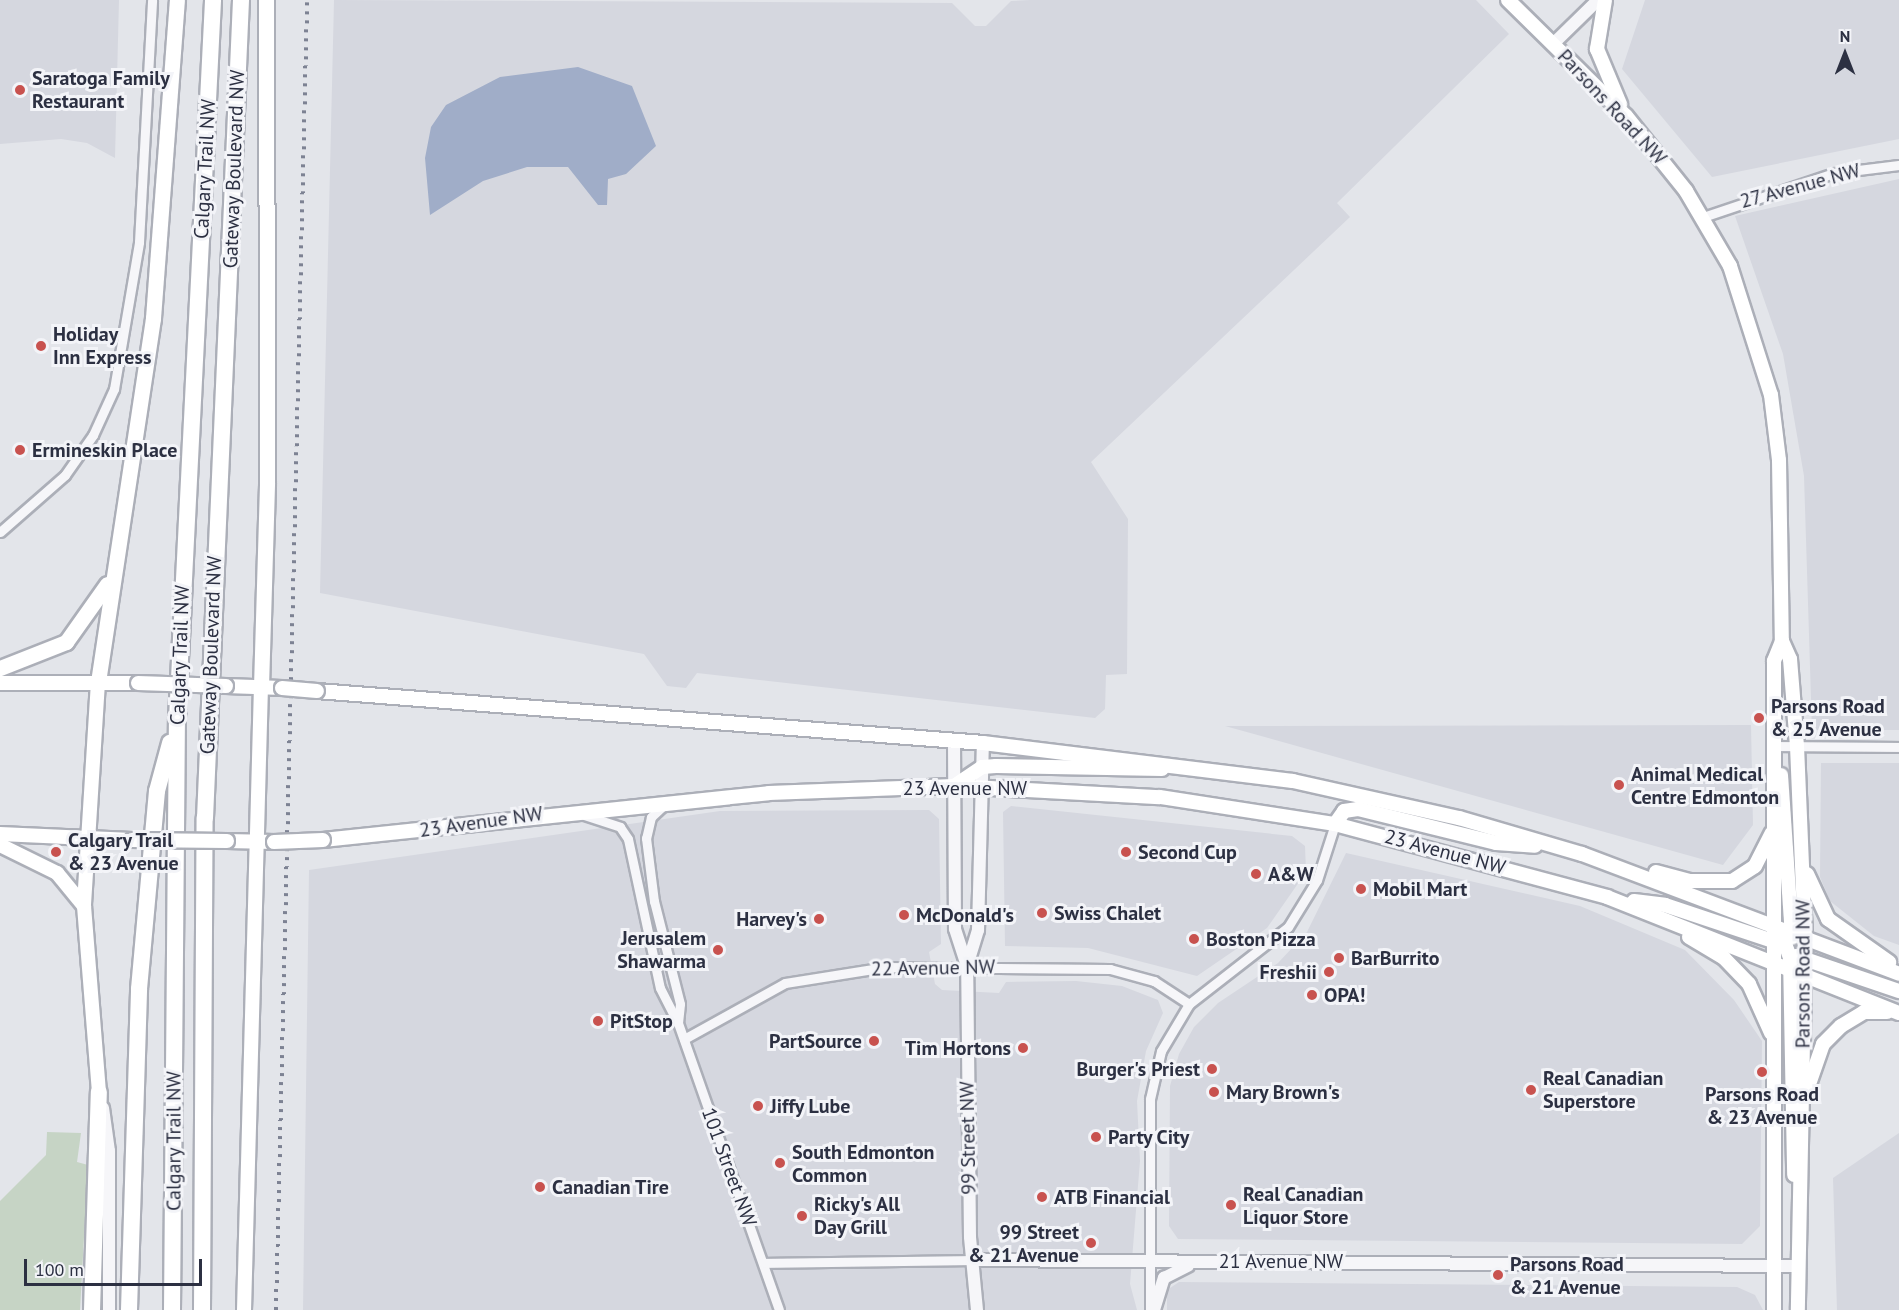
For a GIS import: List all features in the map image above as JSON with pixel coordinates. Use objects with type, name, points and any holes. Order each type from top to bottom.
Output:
[{"type":"highway","points":[[98,682],[110,579],[153,318],[177,0]]},
{"type":"highway","name":"Calgary Trail NW","points":[[172,1310],[177,719],[213,0]]},
{"type":"highway","name":"Gateway Boulevard NW","points":[[202,1310],[205,818],[240,0]]},
{"type":"highway","points":[[261,687],[267,482],[266,0]]},
{"type":"highway","points":[[0,668],[66,642],[110,579]]},
{"type":"highway","points":[[129,1310],[139,990],[157,791],[177,719]]},
{"type":"highway","points":[[92,1310],[99,1092]]},
{"type":"main road","name":"Parsons Road NW","points":[[1508,0],[1626,116],[1703,217],[1747,310],[1771,395],[1779,460],[1782,641],[1774,661],[1777,925]]},
{"type":"main road","points":[[1605,0],[1597,49],[1626,116]]},
{"type":"main road","name":"Parsons Road NW","points":[[1774,1310],[1774,1095],[1791,950],[1800,808],[1790,659],[1782,641]]},
{"type":"main road","name":"23 Avenue NW","points":[[0,683],[98,682],[282,688],[954,740],[1232,770],[1364,795],[1564,848],[1777,925],[1791,950]]},
{"type":"main road","points":[[98,682],[86,838],[84,906],[99,1092]]},
{"type":"main road","points":[[244,1310],[261,687]]},
{"type":"main road","points":[[1776,752],[1785,795],[1791,950],[1790,1152],[1800,1193]]},
{"type":"main road","points":[[954,786],[982,767],[1232,770]]},
{"type":"main road","name":"23 Avenue NW","points":[[0,834],[132,840],[255,842],[323,840],[672,799],[954,786],[1160,797],[1335,824],[1607,897],[1646,912],[1791,950],[1899,974]]},
{"type":"main road","points":[[1582,854],[1689,881],[1732,881],[1750,871],[1766,850],[1775,792]]},
{"type":"main road","points":[[1800,808],[1806,870],[1823,911],[1855,942],[1899,967]]},
{"type":"main road","points":[[1335,824],[1344,811],[1358,809],[1496,843],[1564,848]]},
{"type":"main road","points":[[0,845],[57,873],[84,906]]},
{"type":"main road","points":[[1607,897],[1665,905],[1899,991]]},
{"type":"main road","points":[[1646,912],[1724,958],[1749,984],[1770,1026],[1774,1095]]},
{"type":"main road","name":"Parsons Road NW","points":[[1791,950],[1805,973],[1798,1310]]},
{"type":"main road","points":[[1805,973],[1899,1013]]},
{"type":"main road","points":[[1802,1106],[1819,1053],[1841,1026],[1864,1012],[1899,1013]]},
{"type":"street","points":[[0,532],[65,475],[93,435],[114,389],[139,242],[152,0]]},
{"type":"street","points":[[1553,44],[1598,0]]},
{"type":"street","name":"27 Avenue NW","points":[[1703,217],[1834,173],[1899,165]]},
{"type":"street","name":"99 Street NW","points":[[954,740],[955,929],[967,966],[971,1260],[977,1310]]},
{"type":"street","name":"99 Street NW","points":[[967,966],[978,930],[983,743]]},
{"type":"street","points":[[1776,752],[1797,746],[1899,747]]},
{"type":"street","name":"101 Street NW","points":[[672,799],[653,814],[646,838],[654,901],[680,1004],[678,1023]]},
{"type":"street","name":"101 Street NW","points":[[570,810],[614,823],[625,834],[650,956],[667,1008],[678,1023],[684,1039],[779,1310]]},
{"type":"street","points":[[1152,1310],[1151,1090],[1166,1040],[1189,1004],[1288,927],[1317,880],[1335,824]]},
{"type":"street","name":"22 Avenue NW","points":[[684,1039],[754,997],[800,978],[886,967],[1110,969],[1154,981],[1189,1004]]},
{"type":"street","points":[[99,1092],[110,1151],[109,1310]]},
{"type":"street","name":"21 Avenue NW","points":[[763,1263],[971,1260],[1798,1266]]},
{"type":"street","points":[[1152,1310],[1170,1271],[1229,1261]]},
{"type":"shaded area","points":[[0,0],[119,0],[115,158],[87,143],[61,139],[0,144]]},
{"type":"shaded area","points":[[334,0],[952,3],[975,26],[986,26],[1011,1],[1476,0],[1509,34],[1337,203],[1350,217],[1091,462],[1128,519],[1127,674],[1106,675],[1105,709],[1095,718],[697,673],[686,688],[667,686],[644,654],[320,593]]},
{"type":"shaded area","points":[[1645,0],[1899,0],[1899,139],[1712,177],[1622,69]]},
{"type":"shaded area","points":[[1899,179],[1899,730],[1812,730],[1804,476],[1783,354],[1735,216]]},
{"type":"shaded area","points":[[1751,725],[1753,825],[1723,865],[1225,726]]},
{"type":"shaded area","points":[[1821,763],[1899,763],[1899,945],[1874,936],[1830,901],[1820,877]]},
{"type":"shaded area","points":[[1011,806],[1292,836],[1305,846],[1306,872],[1267,928],[1197,976],[1088,948],[1005,946],[1003,812]]},
{"type":"shaded area","name":"South Edmonton Common","points":[[929,810],[939,819],[941,944],[929,952],[935,984],[942,990],[999,993],[1006,982],[1076,981],[1122,986],[1158,1000],[1163,1013],[1146,1051],[1137,1101],[1140,1161],[1130,1284],[1137,1310],[303,1310],[309,870],[720,811]]},
{"type":"shaded area","points":[[1346,853],[1580,906],[1685,950],[1734,1000],[1762,1041],[1760,1226],[1742,1244],[1178,1239],[1169,1226],[1170,1086],[1179,1054],[1194,1027],[1218,1003],[1278,963],[1307,932]]},
{"type":"shaded area","points":[[1899,1133],[1899,1310],[1837,1310],[1833,1178]]},
{"type":"shaded area","points":[[1179,1282],[1737,1287],[1755,1295],[1763,1310],[1167,1310],[1167,1290]]},
{"type":"green space","points":[[47,1132],[81,1133],[77,1162],[88,1165],[80,1310],[0,1310],[0,1201],[46,1155]]},
{"type":"water","points":[[578,67],[632,86],[656,146],[626,174],[608,179],[607,205],[598,205],[568,167],[527,167],[483,181],[430,215],[425,158],[431,127],[446,105],[500,77]]},
{"type":"railway","points":[[276,1310],[307,0]]},
{"type":"place","name":"Saratoga Family Restaurant","points":[[20,90]]},
{"type":"place","name":"Holiday Inn Express","points":[[41,346]]},
{"type":"place","name":"Ermineskin Place","points":[[20,450]]},
{"type":"place","name":"Parsons Road & 25 Avenue","points":[[1759,718]]},
{"type":"place","name":"Animal Medical Centre Edmonton","points":[[1619,785]]},
{"type":"place","name":"Calgary Trail & 23 Avenue","points":[[56,852]]},
{"type":"place","name":"Second Cup","points":[[1126,852]]},
{"type":"place","name":"A&W","points":[[1256,874]]},
{"type":"place","name":"Mobil Mart","points":[[1361,889]]},
{"type":"place","name":"Swiss Chalet","points":[[1042,913]]},
{"type":"place","name":"McDonald's","points":[[904,915]]},
{"type":"place","name":"Harvey's","points":[[819,919]]},
{"type":"place","name":"Boston Pizza","points":[[1194,939]]},
{"type":"place","name":"Jerusalem Shawarma","points":[[718,950]]},
{"type":"place","name":"BarBurrito","points":[[1339,958]]},
{"type":"place","name":"Freshii","points":[[1329,972]]},
{"type":"place","name":"OPA!","points":[[1312,995]]},
{"type":"place","name":"PitStop","points":[[598,1021]]},
{"type":"place","name":"PartSource","points":[[874,1041]]},
{"type":"place","name":"Tim Hortons","points":[[1023,1048]]},
{"type":"place","name":"Burger's Priest","points":[[1212,1069]]},
{"type":"place","name":"Parsons Road & 23 Avenue","points":[[1762,1072]]},
{"type":"place","name":"Real Canadian Superstore","points":[[1531,1090]]},
{"type":"place","name":"Mary Brown's","points":[[1214,1092]]},
{"type":"place","name":"Jiffy Lube","points":[[758,1106]]},
{"type":"place","name":"Party City","points":[[1096,1137]]},
{"type":"place","name":"South Edmonton Common","points":[[780,1163]]},
{"type":"place","name":"Canadian Tire","points":[[540,1187]]},
{"type":"place","name":"ATB Financial","points":[[1042,1197]]},
{"type":"place","name":"Real Canadian Liquor Store","points":[[1231,1205]]},
{"type":"place","name":"Ricky's All Day Grill","points":[[802,1216]]},
{"type":"place","name":"99 Street & 21 Avenue","points":[[1091,1243]]},
{"type":"place","name":"Parsons Road & 21 Avenue","points":[[1498,1275]]}]
